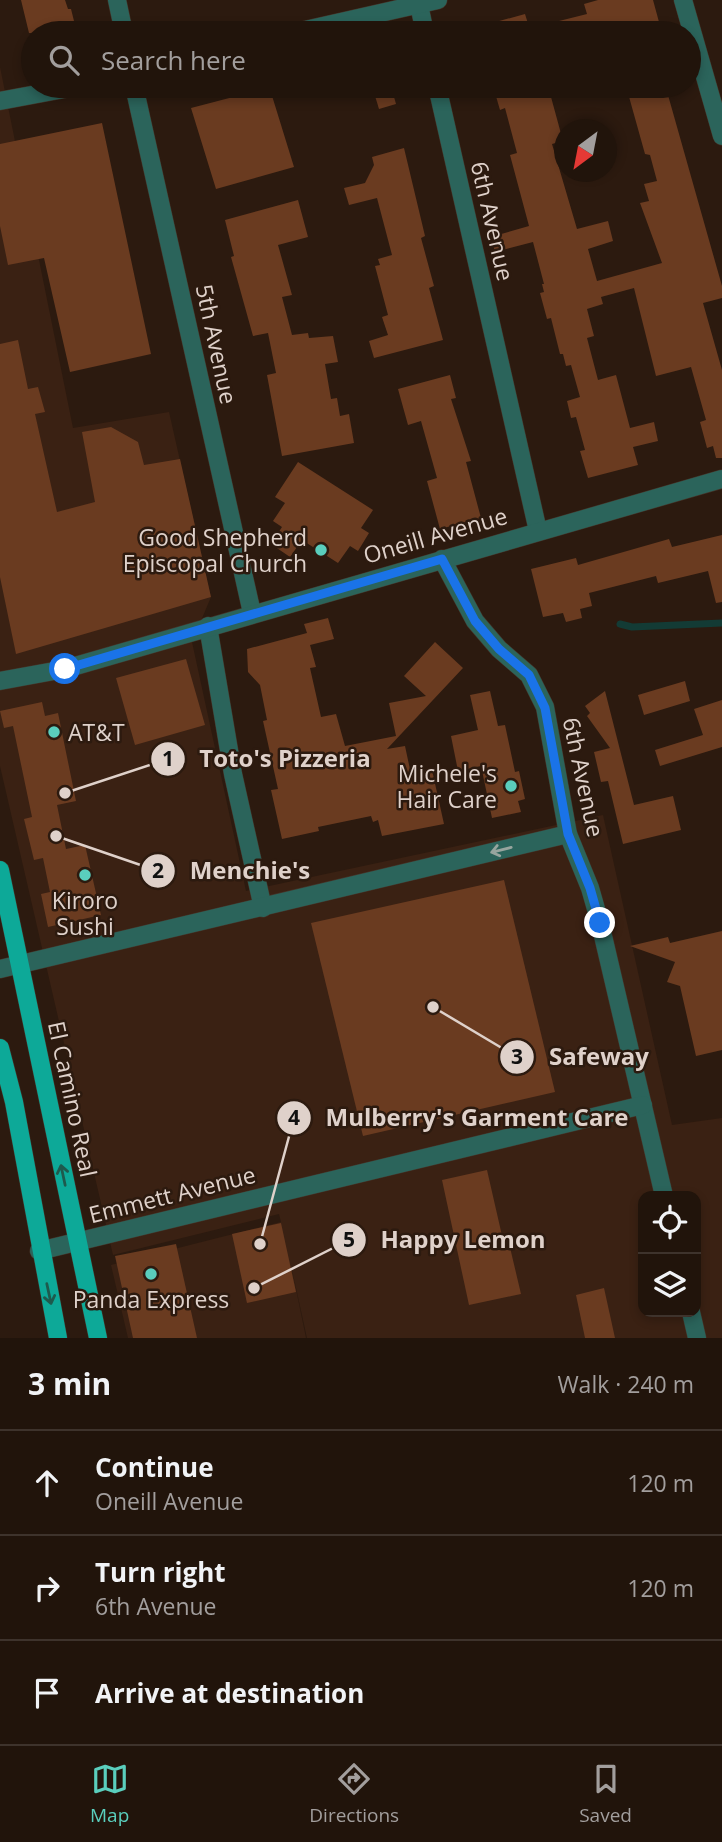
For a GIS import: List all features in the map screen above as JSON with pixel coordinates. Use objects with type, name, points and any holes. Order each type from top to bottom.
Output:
[{"type":"main road","name":"El Camino Real","points":[[0,870],[98,1338]]},
{"type":"main road","points":[[0,1048],[14,1102],[39,1251],[58,1338]]},
{"type":"street","points":[[117,0],[121,21]]},
{"type":"street","points":[[341,21],[438,0]]},
{"type":"street","points":[[683,0],[689,21]]},
{"type":"street","points":[[419,2],[423,21]]},
{"type":"street","points":[[701,62],[722,135]]},
{"type":"street","points":[[0,101],[21,97]]},
{"type":"street","name":"5th Avenue","points":[[137,98],[252,613]]},
{"type":"street","name":"6th Avenue","points":[[440,98],[538,531]]},
{"type":"street","name":"Oneill Avenue","points":[[0,681],[65,669],[722,479]]},
{"type":"street","name":"6th Avenue","points":[[442,559],[475,621],[499,649],[529,675],[545,708],[568,834],[597,912],[663,1191]]},
{"type":"street","points":[[208,626],[233,774],[263,908]]},
{"type":"street","points":[[0,969],[568,834]]},
{"type":"street","name":"Emmett Avenue","points":[[39,1251],[643,1105]]},
{"type":"street","points":[[692,1317],[697,1338]]},
{"type":"shaded area","points":[[0,67],[73,428],[169,412],[211,597],[192,642],[246,891],[603,815],[672,1125],[722,1118],[722,1338],[307,1338],[291,1265],[306,1338],[128,1338],[111,1265],[281,1222],[279,1214],[113,1255],[0,766]]},
{"type":"building","points":[[21,0],[65,0],[74,21],[26,21]]},
{"type":"building","points":[[598,0],[653,0],[659,21],[559,21],[587,14],[584,4]]},
{"type":"building","points":[[525,14],[527,21],[500,21]]},
{"type":"building","points":[[229,98],[273,98],[294,167],[216,189],[191,108]]},
{"type":"building","points":[[376,98],[394,98],[396,104],[379,109]]},
{"type":"building","points":[[496,98],[551,98],[557,119],[554,119],[552,144],[554,182],[563,182],[577,229],[608,221],[613,241],[588,249],[597,281],[662,263],[640,203],[649,201],[644,184],[657,181],[650,155],[645,154],[629,98],[669,98],[722,286],[722,298],[703,303],[722,370],[722,458],[716,458],[713,446],[707,448],[700,422],[706,420],[691,367],[656,376],[634,288],[601,297],[603,304],[587,309],[594,336],[587,338],[598,380],[616,375],[630,428],[654,422],[658,441],[633,447],[638,465],[588,478],[580,451],[585,450],[576,417],[571,418],[567,401],[580,397],[571,365],[566,366],[563,354],[560,354],[551,318],[547,319],[540,293],[544,292],[544,284],[533,242],[495,252],[491,237],[529,226],[510,155],[517,153],[505,108],[500,110]]},
{"type":"building","points":[[102,123],[151,354],[70,372],[44,258],[8,265],[0,226],[0,144]]},
{"type":"building","points":[[404,148],[425,236],[421,238],[434,286],[429,288],[443,340],[374,358],[369,341],[388,335],[382,317],[388,315],[375,266],[380,265],[378,259],[392,255],[377,198],[349,205],[344,188],[365,183],[374,165],[372,157]]},
{"type":"building","points":[[298,200],[308,237],[278,245],[292,295],[282,297],[292,335],[308,333],[309,338],[333,336],[338,362],[325,364],[331,399],[337,398],[340,416],[349,414],[354,443],[282,456],[267,375],[276,373],[268,333],[253,336],[231,257],[234,256],[225,220]]},
{"type":"building","points":[[18,340],[28,389],[38,387],[45,412],[35,414],[57,512],[95,502],[82,432],[111,427],[138,442],[144,465],[180,459],[211,597],[16,654],[0,577],[0,344]]},
{"type":"building","points":[[450,375],[456,398],[451,399],[471,461],[466,462],[481,518],[440,529],[427,481],[437,478],[421,421],[408,425],[398,389]]},
{"type":"building","points":[[298,462],[373,510],[361,528],[369,533],[358,551],[350,546],[338,563],[302,540],[290,557],[271,544],[282,527],[273,521],[285,503],[275,497]]},
{"type":"building","points":[[722,535],[722,602],[716,603],[708,571],[658,583],[656,576],[589,593],[592,606],[580,609],[582,618],[566,622],[563,613],[543,617],[531,569],[576,558],[578,565],[669,539],[672,547]]},
{"type":"building","points":[[328,618],[334,639],[310,645],[316,667],[310,668],[321,717],[336,714],[345,746],[396,736],[389,703],[426,696],[404,676],[435,642],[463,668],[387,749],[405,746],[411,774],[432,770],[444,824],[382,836],[378,820],[373,822],[371,816],[318,827],[319,831],[282,839],[271,790],[278,789],[263,721],[267,720],[260,685],[248,672],[247,649],[307,633],[304,624]]},
{"type":"building","points":[[186,659],[205,725],[135,745],[116,678]]},
{"type":"building","points":[[685,681],[690,701],[644,715],[638,695]]},
{"type":"building","points":[[490,691],[498,726],[505,725],[515,772],[519,771],[525,799],[518,801],[521,812],[492,818],[481,766],[458,771],[451,736],[478,730],[470,695]]},
{"type":"building","points":[[605,691],[634,805],[673,796],[681,830],[623,844],[608,781],[601,782],[594,752],[610,748],[587,716],[590,713],[585,706]]},
{"type":"building","points":[[722,700],[722,747],[660,766],[655,750],[703,735],[694,709]]},
{"type":"building","points":[[42,702],[45,716],[58,713],[76,801],[57,805],[66,849],[85,845],[101,915],[48,927],[41,894],[50,892],[43,858],[34,860],[24,819],[32,817],[13,726],[4,728],[0,711]]},
{"type":"building","points":[[504,880],[555,1092],[363,1136],[311,923]]},
{"type":"building","points":[[722,931],[722,1050],[696,1056],[680,986],[667,982],[675,962],[630,946],[668,937],[670,943]]},
{"type":"building","points":[[487,1170],[503,1240],[508,1239],[521,1294],[469,1305],[442,1180]]},
{"type":"building","points":[[281,1223],[296,1292],[247,1303],[232,1234]]},
{"type":"building","points":[[176,1244],[197,1338],[133,1338],[115,1256]]},
{"type":"building","points":[[604,1288],[615,1338],[585,1338],[576,1295]]},
{"type":"waterway","points":[[620,624],[632,627],[722,623]]},
{"type":"place","name":"Good Shepherd Episcopal Church","points":[[321,550]]},
{"type":"place","name":"AT&T","points":[[54,732]]},
{"type":"place","name":"Michele's Hair Care","points":[[511,786]]},
{"type":"place","name":"Toto's Pizzeria","points":[[65,793]]},
{"type":"place","name":"Menchie's","points":[[56,836]]},
{"type":"place","name":"Kiroro Sushi","points":[[85,875]]},
{"type":"place","name":"Safeway","points":[[433,1007]]},
{"type":"place","name":"Mulberry's Garment Care","points":[[260,1244]]},
{"type":"place","name":"Panda Express","points":[[151,1274]]},
{"type":"place","name":"Happy Lemon","points":[[254,1288]]},
{"type":"route","points":[[65,669],[442,559],[475,621],[499,649],[529,675],[545,708],[568,834],[590,888],[600,923]]}]
